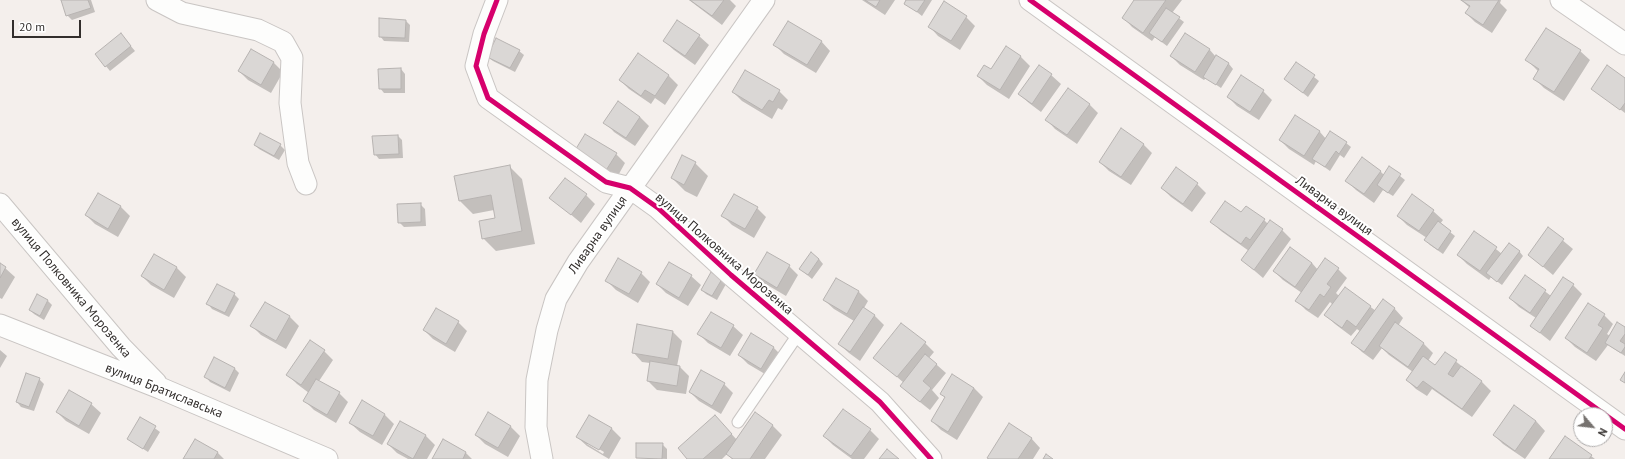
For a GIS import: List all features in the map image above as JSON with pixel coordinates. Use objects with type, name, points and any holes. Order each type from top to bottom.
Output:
[{"type":"street","points":[[157,0],[182,13],[258,30],[283,42],[292,58],[290,103],[298,163],[306,184]]},
{"type":"street","name":"вулиця Полковника Морозенка","points":[[497,0],[484,34],[476,66],[488,98],[606,182],[630,188],[658,208],[731,275],[880,402],[931,459]]},
{"type":"street","name":"Ливарна вулиця","points":[[542,459],[536,427],[537,380],[547,330],[556,299],[578,262],[764,0]]},
{"type":"street","name":"Ливарна вулиця","points":[[1030,0],[1625,429]]},
{"type":"street","points":[[1562,0],[1625,44]]},
{"type":"street","name":"вулиця Полковника Морозенка","points":[[0,204],[120,347],[160,388]]},
{"type":"street","name":"вулиця Братиславська","points":[[0,325],[160,388],[327,459]]},
{"type":"lane","points":[[738,422],[799,333]]},
{"type":"building","points":[[61,0],[88,0],[91,8],[66,16]]},
{"type":"building","points":[[690,0],[724,0],[712,16]]},
{"type":"building","points":[[865,0],[880,0],[876,7]]},
{"type":"building","points":[[906,0],[925,0],[917,12],[904,4]]},
{"type":"building","points":[[1134,0],[1166,0],[1143,33],[1122,18]]},
{"type":"building","points":[[1461,0],[1499,0],[1483,25],[1465,13],[1470,6]]},
{"type":"building","points":[[944,1],[967,16],[951,41],[928,27]]},
{"type":"building","points":[[1166,8],[1180,17],[1162,42],[1149,33]]},
{"type":"building","points":[[379,18],[406,20],[405,38],[379,37]]},
{"type":"building","points":[[677,20],[700,35],[685,56],[663,41]]},
{"type":"building","points":[[788,21],[822,41],[807,65],[773,45]]},
{"type":"building","points":[[1546,28],[1581,50],[1554,92],[1533,79],[1539,69],[1525,60]]},
{"type":"building","points":[[121,33],[131,46],[105,67],[95,54]]},
{"type":"building","points":[[1185,33],[1210,49],[1195,72],[1170,56]]},
{"type":"building","points":[[496,38],[520,50],[510,68],[487,57]]},
{"type":"building","points":[[1006,46],[1021,56],[1000,90],[977,76],[984,65],[991,69]]},
{"type":"building","points":[[251,49],[274,62],[261,85],[238,71]]},
{"type":"building","points":[[638,53],[669,75],[655,96],[645,90],[641,96],[619,80]]},
{"type":"building","points":[[1216,55],[1229,63],[1216,85],[1203,77]]},
{"type":"building","points":[[1296,62],[1315,75],[1303,93],[1284,79]]},
{"type":"building","points":[[1039,65],[1052,74],[1032,104],[1018,94]]},
{"type":"building","points":[[1607,65],[1625,78],[1625,103],[1620,110],[1591,89]]},
{"type":"building","points":[[401,68],[401,89],[379,89],[378,69]]},
{"type":"building","points":[[745,70],[780,90],[773,102],[769,100],[762,110],[732,92]]},
{"type":"building","points":[[1241,75],[1264,90],[1250,112],[1227,97]]},
{"type":"building","points":[[1068,88],[1090,104],[1067,135],[1045,120]]},
{"type":"building","points":[[618,101],[640,117],[626,138],[603,123]]},
{"type":"building","points":[[1295,115],[1320,131],[1304,156],[1279,140]]},
{"type":"building","points":[[1121,128],[1144,144],[1121,177],[1099,162]]},
{"type":"building","points":[[1330,131],[1347,142],[1339,154],[1336,151],[1325,167],[1312,159]]},
{"type":"building","points":[[260,133],[281,144],[274,156],[254,145]]},
{"type":"building","points":[[585,134],[617,153],[605,172],[574,152]]},
{"type":"building","points":[[398,135],[399,154],[374,155],[372,136]]},
{"type":"building","points":[[682,155],[696,162],[684,185],[671,178]]},
{"type":"building","points":[[1362,157],[1381,171],[1364,194],[1345,181]]},
{"type":"building","points":[[510,165],[522,231],[482,239],[479,221],[495,218],[491,195],[459,201],[454,176]]},
{"type":"building","points":[[1389,166],[1401,174],[1388,193],[1377,185]]},
{"type":"building","points":[[1176,167],[1198,183],[1183,204],[1161,188]]},
{"type":"building","points":[[565,178],[587,194],[571,215],[549,198]]},
{"type":"building","points":[[98,193],[121,206],[108,229],[85,215]]},
{"type":"building","points":[[734,194],[758,207],[745,229],[721,216]]},
{"type":"building","points":[[1412,194],[1434,210],[1419,231],[1397,216]]},
{"type":"building","points":[[1225,201],[1241,212],[1246,206],[1265,219],[1250,240],[1246,237],[1241,244],[1210,222]]},
{"type":"building","points":[[421,203],[421,222],[398,223],[397,204]]},
{"type":"building","points":[[1270,220],[1283,229],[1254,270],[1241,260]]},
{"type":"building","points":[[1438,221],[1451,231],[1438,250],[1424,240]]},
{"type":"building","points":[[1548,227],[1564,239],[1543,267],[1528,255]]},
{"type":"building","points":[[1474,231],[1497,247],[1480,271],[1457,255]]},
{"type":"building","points":[[1509,243],[1520,251],[1497,282],[1486,273]]},
{"type":"building","points":[[1290,247],[1312,263],[1295,287],[1273,271]]},
{"type":"building","points":[[767,252],[790,265],[777,288],[754,274]]},
{"type":"building","points":[[811,252],[819,259],[808,275],[799,269]]},
{"type":"building","points":[[154,254],[177,267],[164,290],[141,276]]},
{"type":"building","points":[[618,258],[642,272],[629,294],[605,281]]},
{"type":"building","points":[[1325,258],[1339,268],[1327,284],[1331,287],[1324,297],[1320,294],[1309,310],[1295,301]]},
{"type":"building","points":[[669,262],[692,275],[679,298],[656,284]]},
{"type":"building","points":[[0,263],[6,267],[0,278]]},
{"type":"building","points":[[711,272],[722,279],[712,296],[701,290]]},
{"type":"building","points":[[1525,275],[1546,290],[1530,313],[1509,298]]},
{"type":"building","points":[[1563,277],[1574,284],[1540,333],[1530,326]]},
{"type":"building","points":[[836,278],[859,291],[847,314],[823,300]]},
{"type":"building","points":[[217,284],[235,293],[225,313],[206,304]]},
{"type":"building","points":[[1345,287],[1371,306],[1356,327],[1347,320],[1342,328],[1324,315]]},
{"type":"building","points":[[37,294],[48,300],[40,316],[29,310]]},
{"type":"building","points":[[1383,299],[1395,308],[1364,352],[1351,343]]},
{"type":"building","points":[[265,302],[290,316],[276,341],[250,326]]},
{"type":"building","points":[[1588,303],[1605,314],[1598,325],[1603,328],[1587,353],[1565,338]]},
{"type":"building","points":[[863,307],[875,315],[850,352],[838,344]]},
{"type":"building","points":[[436,308],[459,321],[446,344],[423,330]]},
{"type":"building","points":[[711,312],[734,325],[721,348],[697,334]]},
{"type":"building","points":[[1395,322],[1424,343],[1408,367],[1379,346]]},
{"type":"building","points":[[1617,322],[1625,327],[1625,334],[1620,341],[1625,344],[1625,347],[1621,353],[1605,343]]},
{"type":"building","points":[[901,323],[926,342],[897,377],[873,358]]},
{"type":"building","points":[[637,324],[673,331],[668,359],[632,353]]},
{"type":"building","points":[[751,333],[774,347],[761,369],[738,355]]},
{"type":"building","points":[[310,340],[325,350],[301,385],[286,375]]},
{"type":"building","points":[[1445,352],[1457,360],[1448,374],[1453,377],[1461,366],[1482,381],[1462,409],[1423,381],[1417,388],[1406,380],[1423,356],[1435,365]]},
{"type":"building","points":[[925,354],[937,364],[923,381],[931,388],[920,402],[900,386]]},
{"type":"building","points":[[214,357],[235,368],[225,388],[204,377]]},
{"type":"building","points":[[650,361],[680,366],[677,386],[647,381]]},
{"type":"building","points":[[701,370],[725,383],[712,406],[689,392]]},
{"type":"building","points":[[1625,372],[1625,383],[1620,380]]},
{"type":"building","points":[[26,373],[40,378],[29,407],[16,402]]},
{"type":"building","points":[[952,374],[974,388],[948,432],[931,421],[945,397],[940,394]]},
{"type":"building","points":[[316,379],[340,392],[327,415],[303,401]]},
{"type":"building","points":[[69,390],[92,403],[79,426],[56,412]]},
{"type":"building","points":[[362,400],[385,414],[373,436],[349,423]]},
{"type":"building","points":[[1514,405],[1536,421],[1515,451],[1493,435]]},
{"type":"building","points":[[843,409],[871,429],[851,456],[823,436]]},
{"type":"building","points":[[488,412],[511,426],[498,448],[475,435]]},
{"type":"building","points":[[755,412],[773,425],[750,459],[733,459],[726,454]]},
{"type":"building","points":[[589,415],[612,428],[599,450],[576,437]]},
{"type":"building","points":[[715,415],[732,434],[703,459],[687,459],[678,448]]},
{"type":"building","points":[[140,417],[156,426],[143,449],[127,439]]},
{"type":"building","points":[[400,421],[426,435],[413,459],[387,444]]},
{"type":"building","points":[[1009,423],[1032,438],[1018,459],[987,458]]},
{"type":"building","points":[[1565,436],[1573,442],[1573,447],[1581,447],[1592,455],[1589,459],[1549,459]]},
{"type":"building","points":[[195,439],[218,452],[214,459],[183,459]]},
{"type":"building","points":[[443,439],[466,452],[463,459],[432,459]]},
{"type":"building","points":[[636,443],[663,443],[662,459],[636,458]]},
{"type":"building","points":[[887,449],[899,459],[879,459]]},
{"type":"building","points":[[1046,454],[1053,459],[1043,459]]},
{"type":"cycle path","points":[[497,0],[484,34],[476,66],[488,98],[606,182],[630,188],[658,208],[731,275],[880,402],[931,459]]},
{"type":"cycle path","points":[[1030,0],[1625,429]]}]
